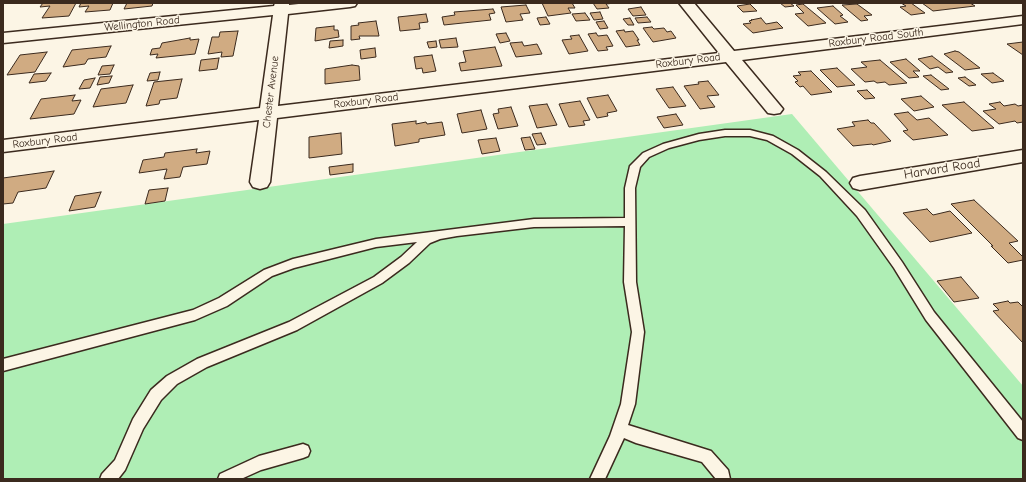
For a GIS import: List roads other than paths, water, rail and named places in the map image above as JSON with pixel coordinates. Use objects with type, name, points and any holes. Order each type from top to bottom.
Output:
[{"type":"street","name":"Wellington Road","points":[[3,38],[282,6],[350,3]]},
{"type":"street","points":[[686,3],[774,109]]},
{"type":"street","name":"Chester Avenue","points":[[260,182],[282,6]]},
{"type":"street","name":"Roxbury Road South","points":[[730,56],[1023,20]]},
{"type":"street","name":"Roxbury Road","points":[[3,146],[730,56]]},
{"type":"street","name":"Harvard Road","points":[[860,182],[1023,156]]},
{"type":"lane","points":[[597,479],[620,429],[628,404],[638,332],[630,282],[630,188],[635,166],[646,155],[666,146],[725,132],[750,133],[770,138],[795,152],[823,174],[861,213],[898,265],[930,316],[1023,433]]},
{"type":"lane","points":[[3,365],[195,315],[223,302],[268,273],[293,264],[376,243],[534,223],[630,222]]},
{"type":"lane","points":[[107,479],[120,465],[138,424],[156,395],[172,380],[202,363],[294,326],[378,280],[405,260],[426,240],[438,235]]},
{"type":"lane","points":[[620,429],[636,436],[706,456],[723,475],[723,479]]},
{"type":"lane","points":[[225,479],[259,463],[303,451]]}]
